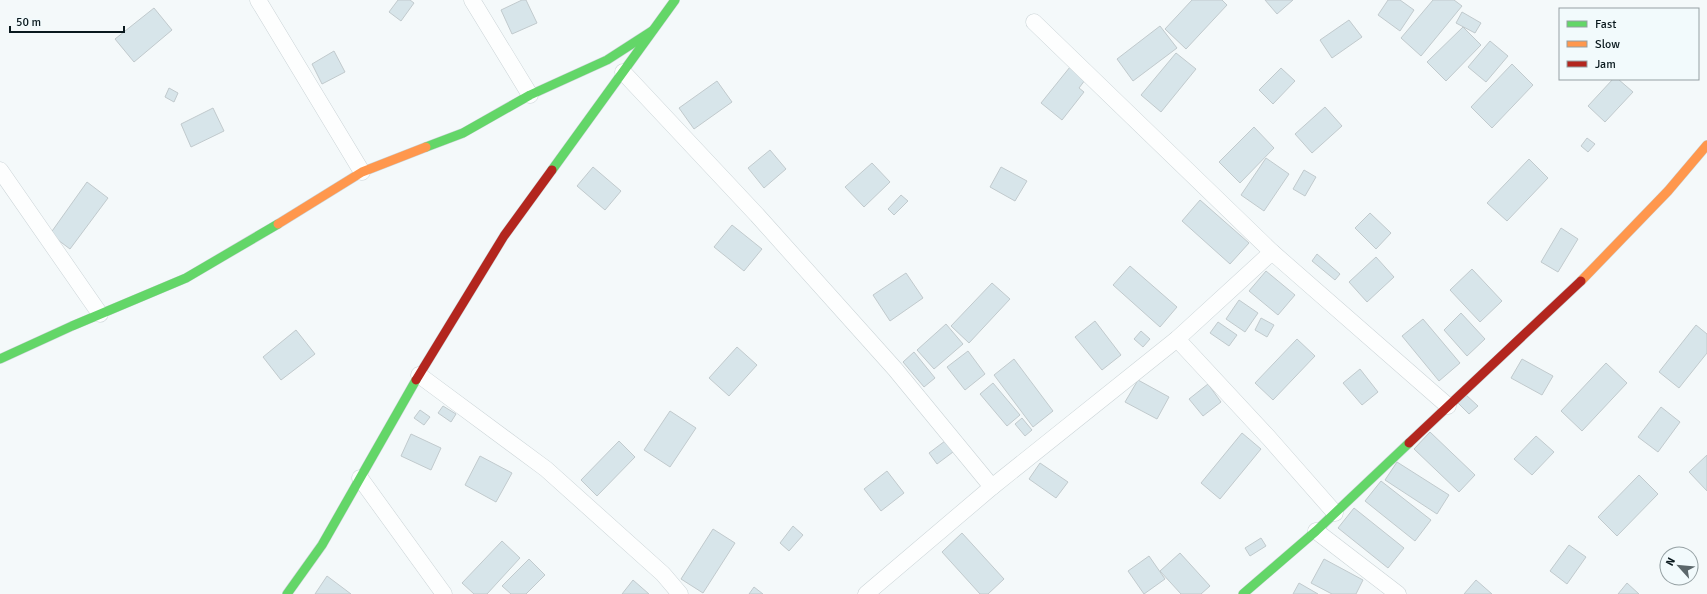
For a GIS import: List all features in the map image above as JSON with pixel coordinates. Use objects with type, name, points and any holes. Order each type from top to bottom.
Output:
[{"type":"street","points":[[258,0],[362,172]]},
{"type":"street","points":[[472,0],[530,95]]},
{"type":"street","points":[[287,594],[322,545],[419,375],[504,236],[675,0]]},
{"type":"street","points":[[1034,22],[1272,252],[1448,406]]},
{"type":"street","points":[[0,359],[100,314],[186,278],[250,241],[362,172],[463,133],[530,95],[607,60],[652,31]]},
{"type":"street","points":[[623,72],[757,215],[889,364],[992,487]]},
{"type":"street","points":[[1243,594],[1316,531],[1584,278],[1668,191],[1707,145]]},
{"type":"street","points":[[0,170],[100,314]]},
{"type":"street","points":[[866,594],[992,487],[1177,340],[1272,252]]},
{"type":"street","points":[[1177,340],[1269,438],[1335,513]]},
{"type":"street","points":[[419,375],[546,469],[662,574],[680,594]]},
{"type":"street","points":[[360,478],[444,594]]},
{"type":"street","points":[[1316,531],[1398,594]]},
{"type":"building","points":[[398,0],[410,0],[414,3],[401,21],[389,12]]},
{"type":"building","points":[[522,0],[526,0],[537,23],[512,34],[501,10]]},
{"type":"building","points":[[1192,0],[1222,0],[1227,5],[1186,49],[1165,29]]},
{"type":"building","points":[[1265,0],[1293,0],[1277,14]]},
{"type":"building","points":[[1388,0],[1400,0],[1414,10],[1400,31],[1378,15]]},
{"type":"building","points":[[1433,0],[1454,0],[1462,6],[1421,56],[1401,38]]},
{"type":"building","points":[[154,8],[172,30],[134,62],[115,39]]},
{"type":"building","points":[[1462,12],[1481,23],[1475,33],[1456,23]]},
{"type":"building","points":[[1349,20],[1362,37],[1332,58],[1320,40]]},
{"type":"building","points":[[1160,26],[1177,48],[1133,81],[1117,59]]},
{"type":"building","points":[[1463,27],[1481,45],[1446,81],[1427,62]]},
{"type":"building","points":[[1490,41],[1508,56],[1486,82],[1468,67]]},
{"type":"building","points":[[334,51],[345,72],[322,84],[312,64]]},
{"type":"building","points":[[1176,53],[1196,69],[1161,112],[1141,95]]},
{"type":"building","points":[[1512,64],[1533,85],[1492,128],[1471,107]]},
{"type":"building","points":[[1070,67],[1085,80],[1079,88],[1084,92],[1062,120],[1041,103]]},
{"type":"building","points":[[1281,68],[1295,81],[1273,104],[1259,90]]},
{"type":"building","points":[[1612,80],[1619,80],[1633,92],[1605,122],[1588,106]]},
{"type":"building","points":[[717,81],[732,102],[694,129],[679,108]]},
{"type":"building","points":[[169,88],[178,93],[174,102],[165,97]]},
{"type":"building","points":[[1325,107],[1342,126],[1312,153],[1295,134]]},
{"type":"building","points":[[213,108],[224,131],[191,147],[181,124]]},
{"type":"building","points":[[1254,127],[1274,148],[1240,183],[1219,162]]},
{"type":"building","points":[[1587,138],[1595,144],[1588,152],[1581,146]]},
{"type":"building","points":[[770,150],[786,169],[764,188],[748,168]]},
{"type":"building","points":[[1266,158],[1289,174],[1264,211],[1241,195]]},
{"type":"building","points":[[1529,159],[1548,178],[1507,221],[1487,203]]},
{"type":"building","points":[[872,163],[890,182],[864,207],[845,187]]},
{"type":"building","points":[[593,167],[621,191],[605,210],[577,186]]},
{"type":"building","points":[[1001,167],[1027,181],[1015,201],[990,187]]},
{"type":"building","points":[[1304,170],[1316,177],[1305,196],[1293,189]]},
{"type":"building","points":[[87,182],[108,198],[70,249],[50,234]]},
{"type":"building","points":[[901,195],[908,201],[894,215],[888,209]]},
{"type":"building","points":[[1200,200],[1249,243],[1230,264],[1182,221]]},
{"type":"building","points":[[1370,213],[1391,233],[1376,249],[1355,228]]},
{"type":"building","points":[[732,225],[762,249],[744,271],[714,247]]},
{"type":"building","points":[[1561,228],[1578,239],[1558,272],[1541,262]]},
{"type":"building","points":[[1317,254],[1340,274],[1335,280],[1312,261]]},
{"type":"building","points":[[1376,257],[1394,277],[1367,302],[1349,282]]},
{"type":"building","points":[[1130,266],[1177,307],[1160,327],[1113,285]]},
{"type":"building","points":[[1472,269],[1502,301],[1480,322],[1450,290]]},
{"type":"building","points":[[1266,271],[1295,295],[1278,315],[1249,291]]},
{"type":"building","points":[[906,273],[923,298],[890,321],[873,295]]},
{"type":"building","points":[[992,283],[1010,299],[969,343],[951,326]]},
{"type":"building","points":[[1239,300],[1258,313],[1245,332],[1226,319]]},
{"type":"building","points":[[1461,313],[1485,339],[1467,356],[1444,330]]},
{"type":"building","points":[[1261,318],[1274,325],[1267,337],[1255,330]]},
{"type":"building","points":[[1423,319],[1460,363],[1439,381],[1402,336]]},
{"type":"building","points":[[1095,321],[1121,355],[1102,370],[1075,337]]},
{"type":"building","points":[[1218,322],[1237,335],[1229,346],[1210,333]]},
{"type":"building","points":[[946,324],[963,344],[934,369],[917,350]]},
{"type":"building","points":[[1696,325],[1707,334],[1707,353],[1679,388],[1659,372]]},
{"type":"building","points":[[296,330],[315,354],[281,380],[263,357]]},
{"type":"building","points":[[1141,331],[1150,339],[1143,347],[1134,339]]},
{"type":"building","points":[[1297,339],[1315,356],[1273,400],[1255,383]]},
{"type":"building","points":[[737,347],[757,365],[729,396],[709,378]]},
{"type":"building","points":[[968,351],[985,374],[965,390],[947,367]]},
{"type":"building","points":[[914,352],[935,378],[924,387],[903,362]]},
{"type":"building","points":[[1014,359],[1053,411],[1033,427],[994,375]]},
{"type":"building","points":[[1522,359],[1553,376],[1542,395],[1511,378]]},
{"type":"building","points":[[1606,363],[1627,383],[1582,431],[1561,411]]},
{"type":"building","points":[[1360,369],[1378,392],[1362,405],[1343,383]]},
{"type":"building","points":[[1138,380],[1169,397],[1157,419],[1125,402]]},
{"type":"building","points":[[993,383],[1020,415],[1007,426],[980,394]]},
{"type":"building","points":[[1208,384],[1221,402],[1203,416],[1189,399]]},
{"type":"building","points":[[1465,394],[1478,406],[1469,414],[1457,402]]},
{"type":"building","points":[[443,406],[456,414],[451,422],[438,413]]},
{"type":"building","points":[[1661,407],[1680,422],[1658,452],[1638,437]]},
{"type":"building","points":[[420,410],[430,417],[424,425],[414,418]]},
{"type":"building","points":[[670,411],[696,428],[670,467],[644,450]]},
{"type":"building","points":[[1022,418],[1032,430],[1025,436],[1015,424]]},
{"type":"building","points":[[1430,432],[1475,475],[1459,492],[1414,449]]},
{"type":"building","points":[[1242,433],[1261,449],[1220,499],[1201,483]]},
{"type":"building","points":[[411,434],[441,448],[431,470],[401,456]]},
{"type":"building","points":[[1536,436],[1554,452],[1532,475],[1514,459]]},
{"type":"building","points":[[619,441],[635,457],[597,496],[581,480]]},
{"type":"building","points":[[945,441],[953,452],[937,464],[929,453]]},
{"type":"building","points":[[1707,455],[1707,491],[1689,472]]},
{"type":"building","points":[[480,456],[512,473],[496,502],[465,485]]},
{"type":"building","points":[[1397,462],[1449,495],[1437,514],[1385,480]]},
{"type":"building","points":[[1040,463],[1068,482],[1056,498],[1029,479]]},
{"type":"building","points":[[887,471],[904,493],[881,511],[864,489]]},
{"type":"building","points":[[1639,475],[1658,494],[1617,536],[1598,517]]},
{"type":"building","points":[[1381,481],[1431,520],[1415,541],[1365,501]]},
{"type":"building","points":[[1354,508],[1404,548],[1388,568],[1338,528]]},
{"type":"building","points":[[793,526],[803,535],[789,551],[780,543]]},
{"type":"building","points":[[713,529],[735,543],[703,593],[681,579]]},
{"type":"building","points":[[962,533],[1004,579],[988,594],[980,594],[942,552]]},
{"type":"building","points":[[1261,538],[1266,546],[1250,556],[1245,548]]},
{"type":"building","points":[[502,541],[520,558],[487,594],[474,594],[462,583]]},
{"type":"building","points":[[1569,545],[1586,557],[1567,584],[1550,571]]},
{"type":"building","points":[[1180,553],[1210,586],[1201,594],[1181,594],[1160,571]]},
{"type":"building","points":[[1149,556],[1165,579],[1144,594],[1128,571]]},
{"type":"building","points":[[529,559],[545,575],[526,594],[511,594],[502,586]]},
{"type":"building","points":[[1324,559],[1363,580],[1356,594],[1332,594],[1311,583]]},
{"type":"building","points":[[327,576],[351,594],[315,594]]},
{"type":"building","points":[[633,580],[649,594],[622,594]]},
{"type":"building","points":[[1476,580],[1492,594],[1464,594]]},
{"type":"building","points":[[1299,583],[1318,594],[1293,594]]},
{"type":"building","points":[[1627,583],[1639,594],[1618,594]]},
{"type":"building","points":[[754,587],[763,594],[749,594]]},
{"type":"traffic: fast","points":[[552,170],[675,0]]},
{"type":"traffic: fast","points":[[426,147],[463,133],[530,95],[607,60],[652,31]]},
{"type":"traffic: fast","points":[[0,359],[72,326],[186,278],[278,224]]},
{"type":"traffic: fast","points":[[287,594],[322,545],[416,380]]},
{"type":"traffic: fast","points":[[1243,594],[1316,531],[1409,443]]},
{"type":"traffic: slow","points":[[1581,281],[1668,191],[1707,145]]},
{"type":"traffic: slow","points":[[278,224],[362,172],[426,147]]},
{"type":"traffic: jam","points":[[416,380],[504,236],[552,170]]},
{"type":"traffic: jam","points":[[1409,443],[1581,281]]}]
